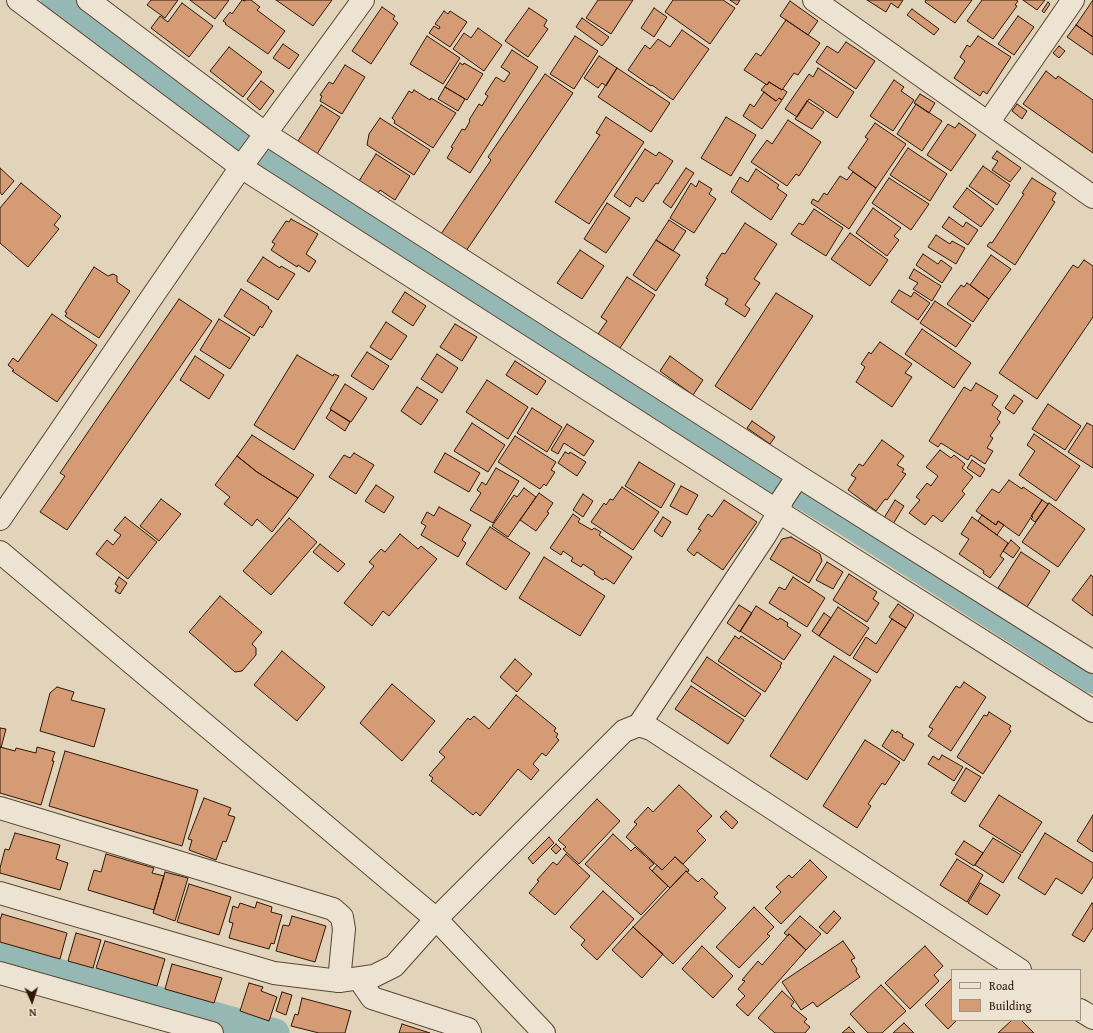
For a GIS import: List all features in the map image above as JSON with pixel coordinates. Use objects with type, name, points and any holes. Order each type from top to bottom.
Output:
[{"type":"street","points":[[18,0],[245,162],[780,506],[1093,710]]},
{"type":"street","points":[[88,0],[265,136],[796,479],[1093,662]]},
{"type":"street","points":[[0,519],[245,162],[363,0]]},
{"type":"street","points":[[814,0],[1093,197]]},
{"type":"street","points":[[988,123],[1073,0]]},
{"type":"street","points":[[0,893],[274,973],[349,980],[374,976],[394,966],[436,919],[624,731],[639,725],[762,540],[796,479]]},
{"type":"street","points":[[0,552],[436,919],[544,1033]]},
{"type":"street","points":[[639,725],[651,729],[1018,969]]},
{"type":"street","points":[[0,808],[333,909],[342,917],[349,980],[372,998],[468,1029],[470,1033]]},
{"type":"street","points":[[0,973],[212,1033]]},
{"type":"street","points":[[1081,1011],[1093,1018]]},
{"type":"building","points":[[151,0],[178,0],[165,18],[147,5]]},
{"type":"building","points":[[190,0],[229,0],[215,19]]},
{"type":"building","points":[[242,0],[251,0],[260,7],[257,10],[285,31],[268,54],[225,24],[226,23],[223,21],[230,12],[232,14]]},
{"type":"building","points":[[276,0],[332,0],[313,26]]},
{"type":"building","points":[[598,0],[633,0],[611,34],[586,18]]},
{"type":"building","points":[[673,0],[723,0],[735,8],[710,44],[665,12]]},
{"type":"building","points":[[730,0],[740,0],[737,5]]},
{"type":"building","points":[[867,0],[903,0],[898,8],[891,3],[886,12]]},
{"type":"building","points":[[926,0],[972,0],[955,23],[925,2]]},
{"type":"building","points":[[982,0],[1018,1],[1015,5],[1017,6],[993,39],[967,21]]},
{"type":"building","points":[[1023,0],[1045,0],[1037,10]]},
{"type":"building","points":[[1093,0],[1093,37],[1076,25]]},
{"type":"building","points":[[790,1],[818,21],[808,35],[780,16]]},
{"type":"building","points":[[1048,2],[1050,4],[1044,13],[1042,11]]},
{"type":"building","points":[[182,3],[213,26],[189,57],[151,28],[160,16],[168,22]]},
{"type":"building","points":[[382,7],[395,16],[393,19],[398,23],[371,64],[352,51]]},
{"type":"building","points":[[529,8],[547,20],[544,26],[548,29],[528,57],[505,41]]},
{"type":"building","points":[[654,8],[667,17],[654,37],[641,28]]},
{"type":"building","points":[[912,9],[939,29],[934,35],[907,15]]},
{"type":"building","points":[[444,11],[448,14],[450,11],[467,22],[450,47],[429,33],[434,26],[439,29],[440,27],[435,24]]},
{"type":"building","points":[[1018,16],[1034,27],[1014,55],[998,44]]},
{"type":"building","points":[[582,18],[609,37],[602,46],[576,27]]},
{"type":"building","points":[[786,20],[820,43],[798,75],[794,73],[782,90],[769,82],[767,85],[744,70],[756,53],[761,56]]},
{"type":"building","points":[[1076,25],[1093,37],[1093,55],[1067,37]]},
{"type":"building","points":[[478,28],[502,45],[484,71],[453,49],[464,33],[471,38]]},
{"type":"building","points":[[682,30],[709,49],[673,100],[628,70],[645,45],[650,49],[658,39],[670,47]]},
{"type":"building","points":[[427,36],[460,58],[443,84],[410,64]]},
{"type":"building","points":[[575,36],[598,51],[574,89],[550,74]]},
{"type":"building","points":[[978,36],[1011,57],[987,94],[983,91],[980,96],[954,78],[965,61],[960,57],[967,45],[970,47]]},
{"type":"building","points":[[846,42],[875,61],[856,89],[816,62],[827,46],[838,53]]},
{"type":"building","points":[[283,44],[299,55],[289,69],[273,58]]},
{"type":"building","points":[[1059,46],[1065,51],[1059,58],[1053,53]]},
{"type":"building","points":[[229,47],[262,72],[243,97],[210,71]]},
{"type":"building","points":[[512,50],[538,67],[470,173],[447,158],[453,148],[451,147],[462,129],[465,130],[470,121],[469,120],[479,104],[482,106],[488,96],[485,94],[496,77],[504,82],[510,73],[501,67]]},
{"type":"building","points":[[599,56],[617,68],[606,86],[602,83],[598,88],[584,78]]},
{"type":"building","points":[[460,63],[463,65],[464,63],[483,74],[467,100],[445,87]]},
{"type":"building","points":[[345,65],[365,77],[342,114],[320,101],[322,96],[320,95],[329,82],[333,84]]},
{"type":"building","points":[[617,68],[670,103],[651,132],[598,97]]},
{"type":"building","points":[[818,68],[854,92],[837,118],[809,99],[797,117],[785,109],[809,74],[813,77]]},
{"type":"building","points":[[1046,71],[1056,79],[1058,76],[1093,100],[1093,153],[1023,104]]},
{"type":"building","points":[[545,74],[573,93],[466,251],[441,234],[491,160],[488,157]]},
{"type":"building","points":[[894,80],[904,87],[901,91],[914,100],[893,131],[870,116]]},
{"type":"building","points":[[261,81],[274,91],[260,110],[247,99]]},
{"type":"building","points":[[769,82],[787,92],[782,100],[779,98],[776,101],[761,90]]},
{"type":"building","points":[[445,87],[465,99],[458,111],[438,99]]},
{"type":"building","points":[[414,90],[456,113],[433,148],[394,123],[395,121],[392,118],[409,91],[412,93]]},
{"type":"building","points":[[764,92],[776,101],[779,98],[782,100],[762,129],[743,116],[750,104],[754,107]]},
{"type":"building","points":[[920,94],[935,103],[929,113],[914,103]]},
{"type":"building","points":[[807,101],[824,112],[812,129],[795,119]]},
{"type":"building","points":[[916,104],[942,121],[922,151],[897,134]]},
{"type":"building","points":[[1017,104],[1027,111],[1022,119],[1012,111]]},
{"type":"building","points":[[321,105],[340,117],[317,154],[298,141]]},
{"type":"building","points":[[606,117],[644,142],[589,224],[555,202],[600,135],[596,133]]},
{"type":"building","points":[[726,117],[756,135],[731,176],[701,158]]},
{"type":"building","points":[[380,118],[430,150],[414,175],[367,145],[369,134]]},
{"type":"building","points":[[788,120],[821,142],[799,176],[796,174],[787,186],[751,162],[767,140],[772,144]]},
{"type":"building","points":[[875,123],[906,144],[876,188],[848,168],[868,139],[865,137]]},
{"type":"building","points":[[959,123],[976,135],[951,171],[927,155],[948,124],[955,128]]},
{"type":"building","points":[[908,148],[947,174],[930,201],[890,175]]},
{"type":"building","points":[[645,149],[656,156],[659,152],[673,161],[658,184],[656,183],[643,202],[636,197],[630,207],[614,196]]},
{"type":"building","points":[[997,151],[1021,168],[1010,182],[992,170],[998,161],[992,158]]},
{"type":"building","points":[[376,154],[410,176],[395,200],[380,190],[378,193],[359,181]]},
{"type":"building","points":[[983,166],[1010,185],[997,205],[969,186]]},
{"type":"building","points":[[0,168],[14,181],[2,195],[0,192]]},
{"type":"building","points":[[686,168],[694,173],[671,208],[663,202]]},
{"type":"building","points":[[756,169],[779,185],[777,188],[787,195],[771,220],[731,192],[740,177],[748,182]]},
{"type":"building","points":[[853,172],[876,188],[849,229],[811,203],[813,199],[818,202],[824,193],[827,195],[840,176],[847,180]]},
{"type":"building","points":[[889,178],[929,204],[911,230],[872,203]]},
{"type":"building","points":[[1032,178],[1056,193],[1052,200],[1055,202],[1015,265],[987,246],[990,242],[992,243],[1024,194],[1022,193]]},
{"type":"building","points":[[699,181],[712,189],[709,194],[716,199],[694,233],[670,218],[691,183],[696,187]]},
{"type":"building","points":[[21,183],[61,216],[54,225],[59,229],[28,267],[0,243],[0,208]]},
{"type":"building","points":[[967,188],[994,209],[981,227],[953,207]]},
{"type":"building","points":[[607,203],[630,218],[606,253],[584,239]]},
{"type":"building","points":[[873,208],[901,228],[894,236],[899,240],[887,256],[856,233]]},
{"type":"building","points":[[814,209],[843,228],[826,256],[791,234],[799,223],[803,225]]},
{"type":"building","points":[[949,217],[963,227],[966,222],[978,230],[968,245],[942,227]]},
{"type":"building","points":[[291,219],[318,234],[306,254],[316,261],[309,272],[298,265],[297,267],[271,250],[275,244],[272,242],[286,221],[289,222]]},
{"type":"building","points":[[669,220],[686,231],[673,251],[656,240]]},
{"type":"building","points":[[745,223],[777,244],[754,279],[760,283],[745,305],[750,309],[745,317],[725,304],[728,299],[705,285],[708,279],[706,278],[722,253],[725,254]]},
{"type":"building","points":[[850,233],[888,260],[870,286],[831,259]]},
{"type":"building","points":[[936,235],[950,244],[952,241],[965,248],[956,264],[928,247]]},
{"type":"building","points":[[656,240],[680,255],[656,291],[633,275]]},
{"type":"building","points":[[580,250],[604,266],[582,299],[557,283]]},
{"type":"building","points":[[923,254],[938,264],[941,260],[952,268],[942,283],[916,265]]},
{"type":"building","points":[[991,255],[1011,269],[989,299],[970,285]]},
{"type":"building","points":[[263,257],[280,268],[281,266],[295,274],[278,300],[247,281]]},
{"type":"building","points":[[1084,260],[1093,266],[1093,317],[1037,399],[999,373],[1073,265],[1078,268]]},
{"type":"building","points":[[94,267],[108,276],[113,274],[117,276],[117,282],[130,291],[99,338],[65,316],[67,313],[65,312]]},
{"type":"building","points":[[914,269],[941,286],[932,301],[913,289],[918,283],[909,278]]},
{"type":"building","points":[[627,277],[655,295],[620,348],[598,334],[607,321],[601,317]]},
{"type":"building","points":[[967,283],[989,299],[973,322],[947,304],[961,285],[964,287]]},
{"type":"building","points":[[241,289],[269,307],[268,308],[272,311],[262,328],[260,326],[254,336],[224,316]]},
{"type":"building","points":[[899,290],[911,297],[914,292],[930,303],[918,320],[891,302]]},
{"type":"building","points":[[405,292],[426,306],[413,326],[392,312]]},
{"type":"building","points":[[776,293],[813,316],[751,410],[715,386]]},
{"type":"building","points":[[179,299],[212,321],[67,530],[40,512],[65,476],[60,473]]},
{"type":"building","points":[[935,301],[971,325],[956,347],[920,323]]},
{"type":"building","points":[[52,314],[97,345],[57,402],[12,371],[14,370],[8,365],[13,358],[18,362]]},
{"type":"building","points":[[219,319],[250,338],[230,369],[200,350]]},
{"type":"building","points":[[386,322],[407,336],[391,360],[370,347]]},
{"type":"building","points":[[455,324],[477,337],[462,361],[440,347]]},
{"type":"building","points":[[922,329],[971,363],[954,388],[905,354]]},
{"type":"building","points":[[880,342],[912,364],[905,373],[912,377],[892,407],[856,382],[865,367],[861,364],[869,352],[871,354]]},
{"type":"building","points":[[367,352],[389,366],[373,390],[351,376]]},
{"type":"building","points":[[437,354],[458,368],[442,393],[421,379]]},
{"type":"building","points":[[297,355],[333,376],[334,374],[339,376],[294,450],[254,425]]},
{"type":"building","points":[[195,356],[224,375],[209,399],[180,380]]},
{"type":"building","points":[[670,356],[703,380],[693,395],[660,371]]},
{"type":"building","points":[[515,361],[546,381],[537,395],[506,375]]},
{"type":"building","points":[[487,380],[528,407],[508,439],[466,412]]},
{"type":"building","points":[[976,383],[998,396],[992,405],[1001,412],[997,419],[1000,422],[990,436],[993,438],[987,448],[993,451],[985,464],[971,455],[968,460],[941,443],[938,447],[929,441],[964,387],[971,391]]},
{"type":"building","points":[[345,384],[367,398],[351,422],[330,409]]},
{"type":"building","points":[[417,387],[438,400],[421,425],[401,411]]},
{"type":"building","points":[[1014,395],[1023,401],[1014,414],[1005,408]]},
{"type":"building","points":[[1048,404],[1081,426],[1065,450],[1032,429]]},
{"type":"building","points":[[532,408],[562,427],[547,452],[517,433]]},
{"type":"building","points":[[331,410],[350,422],[345,431],[326,418]]},
{"type":"building","points":[[752,421],[775,437],[770,444],[747,428]]},
{"type":"building","points":[[472,423],[505,445],[488,472],[454,451]]},
{"type":"building","points":[[1087,423],[1093,426],[1093,468],[1068,452]]},
{"type":"building","points":[[567,424],[594,441],[584,456],[564,443],[558,454],[551,450]]},
{"type":"building","points":[[1034,434],[1080,466],[1056,501],[1019,475],[1035,451],[1027,445]]},
{"type":"building","points":[[252,435],[314,475],[298,498],[257,472],[237,456]]},
{"type":"building","points":[[515,436],[556,462],[551,470],[555,472],[546,486],[544,484],[540,489],[498,462]]},
{"type":"building","points":[[882,440],[904,456],[897,465],[904,469],[902,472],[906,474],[887,500],[885,499],[876,511],[848,490],[856,478],[851,475],[859,464],[863,466]]},
{"type":"building","points":[[940,450],[951,458],[954,455],[965,464],[962,468],[973,477],[962,491],[965,494],[942,522],[933,515],[925,525],[909,513],[920,500],[916,497],[927,483],[931,486],[938,476],[926,467]]},
{"type":"building","points":[[565,452],[569,454],[570,452],[586,462],[577,476],[558,463]]},
{"type":"building","points":[[354,453],[374,465],[356,494],[329,477],[344,455],[350,458]]},
{"type":"building","points":[[445,453],[480,473],[469,492],[434,472]]},
{"type":"building","points":[[237,456],[257,472],[298,498],[272,532],[257,519],[252,526],[224,504],[230,497],[215,485]]},
{"type":"building","points":[[972,460],[985,469],[980,477],[967,468]]},
{"type":"building","points":[[639,462],[675,484],[661,508],[625,486]]},
{"type":"building","points":[[496,468],[519,481],[493,523],[470,510],[481,493],[477,490],[482,482],[486,485]]},
{"type":"building","points":[[1009,480],[1022,489],[1023,487],[1042,500],[1019,536],[998,521],[996,525],[976,511],[992,489],[999,493]]},
{"type":"building","points":[[376,485],[394,497],[384,513],[365,501]]},
{"type":"building","points":[[681,486],[698,495],[687,515],[670,506]]},
{"type":"building","points":[[622,487],[659,512],[633,550],[591,522],[604,503],[606,505],[610,499],[613,500]]},
{"type":"building","points":[[524,488],[536,497],[508,537],[492,526],[514,495],[517,497]]},
{"type":"building","points":[[539,493],[553,503],[547,512],[549,513],[536,531],[520,520]]},
{"type":"building","points":[[583,494],[593,501],[583,517],[573,510]]},
{"type":"building","points":[[161,499],[181,514],[159,541],[140,526]]},
{"type":"building","points":[[724,500],[757,522],[723,570],[697,552],[694,556],[687,550],[701,530],[698,529],[708,514],[712,517]]},
{"type":"building","points":[[895,500],[904,506],[893,524],[884,518]]},
{"type":"building","points":[[1042,500],[1048,504],[1035,522],[1031,519],[1033,517],[1031,516]]},
{"type":"building","points":[[1049,503],[1085,529],[1058,567],[1022,542]]},
{"type":"building","points":[[439,507],[471,525],[462,540],[466,543],[458,557],[421,535],[426,526],[421,523],[427,512],[434,516]]},
{"type":"building","points":[[573,514],[580,519],[578,522],[592,530],[594,528],[601,532],[599,535],[632,557],[614,584],[605,578],[603,580],[594,574],[595,572],[583,564],[581,567],[571,561],[573,558],[563,551],[561,555],[550,548]]},
{"type":"building","points":[[982,515],[996,525],[998,521],[1004,525],[997,535],[978,521]]},
{"type":"building","points":[[125,517],[157,542],[128,579],[96,554],[107,540],[113,545],[121,535],[114,530]]},
{"type":"building","points":[[663,517],[671,522],[662,537],[654,531]]},
{"type":"building","points":[[972,517],[1008,543],[1000,556],[1004,559],[990,578],[983,573],[984,571],[959,554],[969,539],[961,534]]},
{"type":"building","points":[[289,518],[317,542],[271,595],[243,571]]},
{"type":"building","points":[[490,527],[530,553],[506,590],[466,564]]},
{"type":"building","points":[[400,534],[418,549],[421,546],[437,559],[389,616],[383,611],[372,626],[344,603],[374,566],[369,562],[381,549],[385,552]]},
{"type":"building","points":[[791,537],[820,554],[822,561],[809,583],[770,559],[782,539]]},
{"type":"building","points":[[1011,540],[1020,548],[1013,558],[1003,551]]},
{"type":"building","points":[[320,544],[345,564],[338,572],[313,552]]},
{"type":"building","points":[[1021,552],[1050,571],[1027,607],[998,588]]},
{"type":"building","points":[[544,557],[605,596],[580,636],[519,598]]},
{"type":"building","points":[[827,562],[843,572],[833,589],[816,580]]},
{"type":"building","points":[[849,574],[877,592],[873,599],[879,603],[867,622],[833,600]]},
{"type":"building","points":[[1091,575],[1093,577],[1093,616],[1072,600]]},
{"type":"building","points":[[119,577],[127,583],[120,594],[115,591],[118,586],[115,584]]},
{"type":"building","points":[[793,577],[825,598],[807,627],[769,603],[779,587],[785,590]]},
{"type":"building","points":[[220,596],[262,632],[252,644],[256,648],[256,655],[242,671],[235,672],[189,632]]},
{"type":"building","points":[[898,604],[914,615],[906,628],[889,617]]},
{"type":"building","points":[[739,605],[752,613],[740,632],[727,623]]},
{"type":"building","points":[[756,606],[778,620],[780,618],[788,623],[787,626],[801,635],[784,660],[740,631]]},
{"type":"building","points":[[838,607],[869,628],[850,656],[819,636]]},
{"type":"building","points":[[824,613],[831,618],[819,636],[812,631]]},
{"type":"building","points":[[892,619],[906,628],[877,673],[853,658],[866,637],[876,644]]},
{"type":"building","points":[[735,636],[739,639],[741,636],[782,663],[765,692],[718,661]]},
{"type":"building","points":[[282,651],[325,687],[297,721],[254,685]]},
{"type":"building","points":[[834,656],[871,680],[807,780],[770,756]]},
{"type":"building","points":[[707,657],[761,694],[745,717],[691,681]]},
{"type":"building","points":[[515,659],[532,674],[517,692],[500,677]]},
{"type":"building","points":[[964,682],[986,697],[951,751],[928,736],[933,729],[929,727],[956,686],[960,688]]},
{"type":"building","points":[[392,684],[435,721],[402,761],[360,723]]},
{"type":"building","points":[[691,686],[744,720],[728,744],[675,709]]},
{"type":"building","points":[[57,687],[74,692],[71,700],[105,709],[94,747],[40,731],[50,693]]},
{"type":"building","points":[[516,695],[556,728],[554,731],[558,734],[556,737],[559,740],[546,756],[542,753],[533,764],[539,770],[531,780],[518,769],[480,816],[476,812],[473,815],[431,781],[433,778],[429,775],[445,757],[439,752],[468,718],[470,720],[474,716],[489,729]]},
{"type":"building","points":[[989,712],[1011,726],[1009,729],[1011,731],[983,774],[957,757],[984,715],[987,716]]},
{"type":"building","points":[[0,728],[6,729],[1,748],[0,747]]},
{"type":"building","points":[[892,730],[896,733],[897,731],[903,735],[902,737],[914,744],[904,761],[882,746]]},
{"type":"building","points":[[865,740],[900,762],[885,785],[882,783],[868,804],[871,806],[857,828],[823,806]]},
{"type":"building","points":[[0,747],[15,751],[16,748],[36,753],[37,747],[55,752],[52,761],[54,761],[41,805],[0,793]]},
{"type":"building","points":[[65,751],[198,790],[182,846],[49,806]]},
{"type":"building","points":[[942,755],[963,767],[954,781],[928,764],[933,756],[939,760]]},
{"type":"building","points":[[966,768],[981,777],[965,802],[951,793]]},
{"type":"building","points":[[679,785],[712,816],[697,831],[706,840],[683,864],[675,857],[662,870],[626,837],[637,824],[634,822],[648,807],[653,812]]},
{"type":"building","points":[[999,795],[1042,822],[1022,853],[979,826]]},
{"type":"building","points":[[204,798],[231,808],[228,815],[235,817],[226,842],[223,841],[216,860],[189,850],[192,840],[188,839]]},
{"type":"building","points":[[597,799],[620,821],[579,864],[563,849],[566,847],[558,840]]},
{"type":"building","points":[[726,811],[738,822],[732,829],[720,817]]},
{"type":"building","points":[[1093,815],[1093,852],[1077,841]]},
{"type":"building","points":[[15,833],[60,845],[56,859],[68,863],[60,890],[0,873],[5,849],[9,850]]},
{"type":"building","points":[[1045,833],[1093,863],[1093,877],[1082,894],[1056,878],[1045,895],[1018,878]]},
{"type":"building","points":[[613,834],[631,851],[635,847],[654,864],[649,868],[668,886],[641,915],[585,864]]},
{"type":"building","points":[[549,837],[554,843],[533,864],[528,858]]},
{"type":"building","points":[[993,838],[1021,855],[1003,883],[975,865]]},
{"type":"building","points":[[964,841],[983,853],[974,866],[955,854]]},
{"type":"building","points":[[556,844],[561,849],[556,854],[551,849]]},
{"type":"building","points":[[106,854],[154,868],[152,873],[164,876],[154,910],[88,890],[94,870],[101,872]]},
{"type":"building","points":[[566,854],[590,876],[555,915],[529,893],[539,881],[537,880],[553,862],[557,865]]},
{"type":"building","points":[[675,857],[689,870],[688,872],[686,871],[670,888],[652,871],[657,865],[662,870]]},
{"type":"building","points":[[957,859],[983,875],[967,902],[940,885]]},
{"type":"building","points":[[810,860],[827,877],[781,924],[765,908],[781,892],[776,887],[789,875],[792,878]]},
{"type":"building","points":[[686,871],[698,882],[702,878],[718,893],[714,897],[726,908],[673,964],[633,927]]},
{"type":"building","points":[[165,872],[188,878],[175,921],[153,913]]},
{"type":"building","points":[[980,883],[1000,895],[987,915],[968,903]]},
{"type":"building","points":[[189,884],[231,897],[219,935],[177,922]]},
{"type":"building","points":[[603,891],[634,919],[597,960],[581,945],[585,940],[570,927]]},
{"type":"building","points":[[257,902],[272,907],[271,912],[282,915],[274,944],[271,943],[269,949],[229,938],[233,923],[229,922],[233,906],[238,908],[240,903],[255,908]]},
{"type":"building","points":[[1092,903],[1093,928],[1084,942],[1072,935]]},
{"type":"building","points":[[754,907],[774,927],[767,934],[770,936],[739,968],[716,947]]},
{"type":"building","points":[[834,911],[841,918],[827,934],[819,927]]},
{"type":"building","points":[[2,914],[67,933],[60,959],[0,942],[0,920]]},
{"type":"building","points":[[292,916],[326,926],[315,962],[276,951],[283,925],[289,926]]},
{"type":"building","points":[[800,916],[821,934],[806,950],[789,934],[788,936],[784,933]]},
{"type":"building","points":[[633,927],[663,954],[642,978],[612,950]]},
{"type":"building","points":[[76,933],[101,940],[93,968],[68,961]]},
{"type":"building","points":[[789,934],[806,950],[748,1016],[736,1005],[745,996],[738,989],[745,981],[742,980],[758,961],[762,965]]},
{"type":"building","points":[[105,941],[165,959],[157,986],[96,968]]},
{"type":"building","points":[[843,941],[855,958],[851,960],[860,977],[817,1007],[813,1002],[801,1010],[782,982]]},
{"type":"building","points":[[702,946],[733,976],[713,998],[682,969]]},
{"type":"building","points":[[925,946],[943,966],[934,975],[939,981],[910,1009],[885,983]]},
{"type":"building","points":[[172,964],[222,978],[214,1003],[165,989]]},
{"type":"building","points":[[951,979],[951,1021],[956,1021],[948,1029],[925,1005]]},
{"type":"building","points":[[249,983],[263,987],[261,991],[277,997],[269,1021],[240,1011]]},
{"type":"building","points":[[881,985],[906,1011],[882,1033],[868,1033],[850,1014]]},
{"type":"building","points":[[782,991],[794,1002],[791,1006],[807,1019],[804,1022],[810,1027],[805,1033],[775,1033],[758,1018]]},
{"type":"building","points":[[282,992],[292,995],[286,1015],[276,1011]]},
{"type":"building","points":[[302,998],[351,1011],[345,1033],[319,1033],[291,1026],[295,1014],[298,1015]]},
{"type":"building","points":[[1011,1021],[1022,1021],[1034,1033],[998,1033]]},
{"type":"building","points":[[904,1023],[914,1033],[893,1033]]},
{"type":"building","points":[[402,1024],[430,1033],[399,1033]]},
{"type":"building","points":[[849,1027],[855,1033],[842,1033]]},
{"type":"waterway","points":[[55,0],[238,136],[722,447],[843,519],[1093,679]]},
{"type":"waterway","points":[[0,957],[275,1033]]}]
